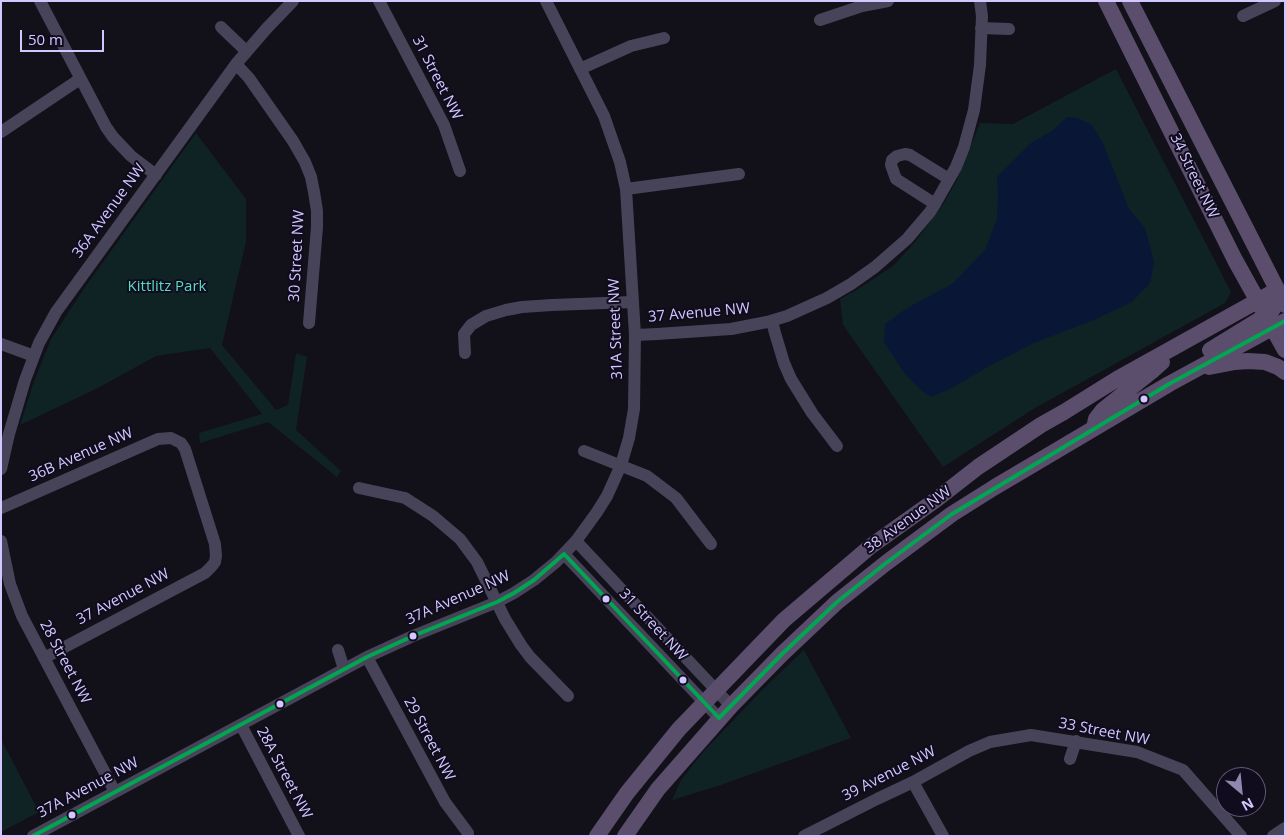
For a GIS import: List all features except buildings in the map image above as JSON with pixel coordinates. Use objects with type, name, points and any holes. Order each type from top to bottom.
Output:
[{"type":"main road","name":"34 Street NW","points":[[1106,1],[1235,260],[1258,301],[1275,321],[1285,350]]},
{"type":"main road","name":"34 Street NW","points":[[1130,1],[1281,288],[1285,307]]},
{"type":"main road","name":"38 Avenue NW","points":[[597,836],[627,793],[679,729],[784,620],[871,546],[978,467],[1040,425],[1117,379],[1281,288]]},
{"type":"main road","points":[[1275,321],[1276,304],[1281,288]]},
{"type":"main road","points":[[1194,370],[1206,352],[1275,321],[1285,307]]},
{"type":"main road","points":[[1094,428],[1096,419],[1103,410],[1152,371],[1180,345]]},
{"type":"main road","points":[[1194,370],[1248,361],[1265,362],[1285,372]]},
{"type":"main road","name":"38 Avenue NW","points":[[624,836],[658,789],[719,718],[782,654],[838,602],[886,563],[952,514],[1194,370]]},
{"type":"main road","points":[[1064,412],[1086,420],[1094,428]]},
{"type":"street","points":[[40,1],[99,115],[113,137],[135,159],[156,174]]},
{"type":"street","name":"36A Avenue NW","points":[[1,469],[20,396],[34,356],[46,330],[66,298],[236,64],[293,1]]},
{"type":"street","name":"31 Street NW","points":[[379,1],[444,125],[460,171]]},
{"type":"street","name":"31A Street NW","points":[[546,1],[604,116],[612,135],[626,190],[635,335],[634,409],[629,438],[621,465]]},
{"type":"street","points":[[820,20],[862,6],[888,1]]},
{"type":"street","points":[[980,1],[981,28],[1009,29]]},
{"type":"street","points":[[1244,16],[1275,1]]},
{"type":"street","points":[[220,27],[246,51]]},
{"type":"street","name":"37 Avenue NW","points":[[635,335],[732,329],[787,316],[826,298],[875,268],[907,239],[930,212],[956,167],[964,147],[974,110],[980,65],[981,28]]},
{"type":"street","points":[[580,69],[631,46],[664,38]]},
{"type":"street","name":"30 Street NW","points":[[236,64],[249,78],[293,141],[306,162],[311,177],[316,211],[316,226],[309,323]]},
{"type":"street","points":[[1,132],[80,79]]},
{"type":"street","points":[[935,204],[896,179],[891,165],[892,160],[897,156],[910,155],[950,179]]},
{"type":"street","points":[[626,190],[739,174]]},
{"type":"street","points":[[465,353],[464,334],[471,325],[486,316],[522,307],[552,304],[632,302]]},
{"type":"street","points":[[772,320],[784,363],[791,379],[812,413],[837,446]]},
{"type":"street","points":[[1,344],[34,356]]},
{"type":"street","name":"36B Avenue NW","points":[[1,508],[158,439],[176,440],[184,446],[187,454],[215,544],[215,562]]},
{"type":"street","points":[[584,451],[647,476],[676,498],[711,544]]},
{"type":"street","name":"37A Avenue NW","points":[[33,836],[367,657],[514,593],[534,580],[576,541],[607,496],[621,465]]},
{"type":"street","points":[[359,488],[405,498],[445,524],[470,552],[525,652],[568,696]]},
{"type":"street","name":"28 Street NW","points":[[1,541],[7,572],[22,616],[115,792]]},
{"type":"street","name":"31 Street NW","points":[[576,541],[731,706]]},
{"type":"street","name":"31 Street NW","points":[[564,554],[719,718]]},
{"type":"street","name":"37 Avenue NW","points":[[44,658],[204,573],[215,562]]},
{"type":"street","points":[[338,650],[344,669]]},
{"type":"street","name":"29 Street NW","points":[[367,657],[445,802],[468,833]]},
{"type":"street","name":"28A Street NW","points":[[241,725],[299,836]]},
{"type":"street","name":"33 Street NW","points":[[990,742],[1031,734],[1137,752],[1183,770],[1241,836]]},
{"type":"street","points":[[1070,759],[1076,741]]},
{"type":"street","name":"39 Avenue NW","points":[[804,836],[990,742]]},
{"type":"street","points":[[913,782],[943,836]]},
{"type":"street","points":[[1273,836],[1285,828]]},
{"type":"green space","points":[[1116,69],[1231,292],[1225,303],[1035,408],[943,467],[843,325],[840,299],[893,266],[915,242],[942,206],[956,182],[980,123],[1013,124]]},
{"type":"green space","name":"Kittlitz Park","points":[[196,133],[246,199],[246,242],[222,345],[276,410],[288,405],[296,353],[307,357],[296,430],[341,471],[337,477],[268,422],[200,443],[199,433],[262,414],[210,348],[156,356],[98,388],[20,425],[33,384],[51,339],[85,287]]},
{"type":"green space","points":[[804,650],[851,738],[721,785],[672,800],[681,780],[703,752],[763,689]]},
{"type":"green space","points":[[1,739],[39,812],[1,832]]},
{"type":"water","points":[[1067,117],[1078,118],[1092,125],[1103,143],[1129,209],[1145,228],[1154,262],[1150,283],[1132,302],[1096,319],[1034,343],[950,389],[931,397],[905,374],[884,342],[885,324],[907,308],[952,284],[985,250],[997,219],[997,177],[1031,143],[1052,131]]},
{"type":"transit line","points":[[719,718],[837,602],[952,514],[1169,384],[1285,321]]},
{"type":"transit line","points":[[564,554],[719,718]]},
{"type":"transit line","points":[[33,836],[367,657],[514,593],[534,580],[564,554]]}]
